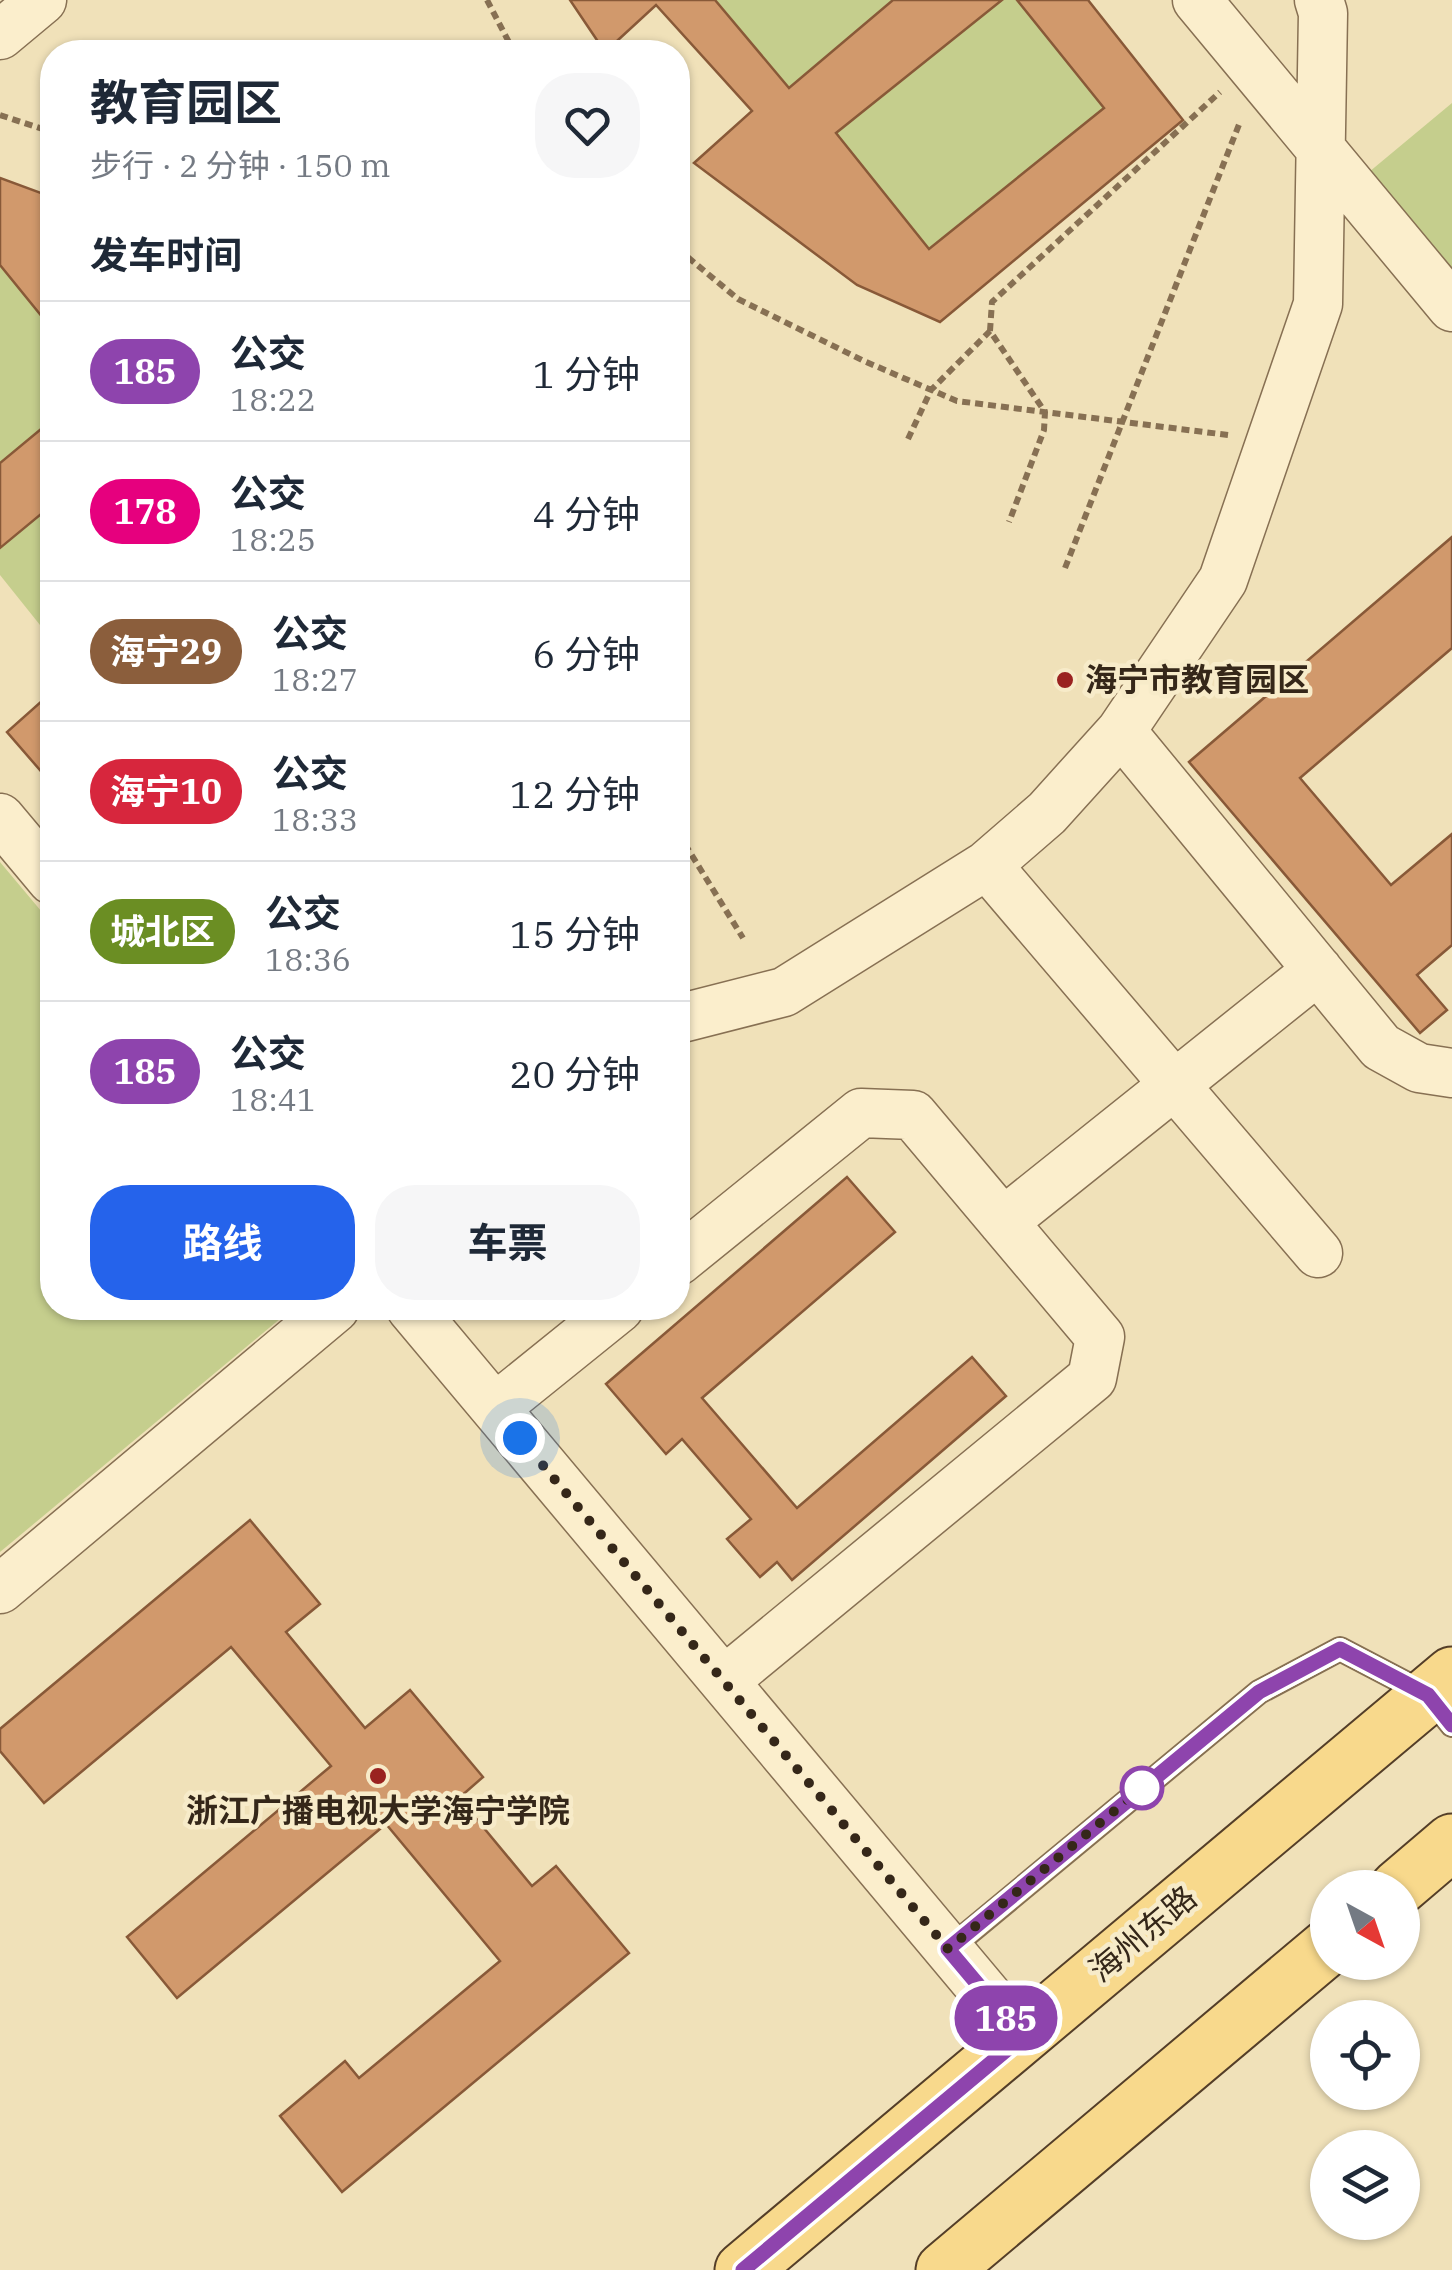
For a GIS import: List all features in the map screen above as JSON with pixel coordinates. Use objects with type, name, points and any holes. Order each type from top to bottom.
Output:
[{"type":"main road","name":"海州东路","points":[[742,2270],[1022,2037],[1444,1698]]},
{"type":"main road","points":[[1419,1870],[1452,1842]]},
{"type":"main road","points":[[944,2270],[1310,1962]]},
{"type":"street","points":[[0,35],[42,0]]},
{"type":"street","points":[[1197,0],[1452,307]]},
{"type":"street","points":[[690,1020],[784,992],[987,865],[1047,813],[1120,731],[1224,580],[1318,304],[1323,13],[1319,0]]},
{"type":"street","points":[[1120,731],[1381,1047],[1419,1068],[1452,1073]]},
{"type":"street","points":[[0,818],[40,866]]},
{"type":"street","points":[[987,865],[1318,1254]]},
{"type":"street","points":[[1004,1222],[1318,970]]},
{"type":"street","points":[[690,1250],[861,1113],[913,1116],[1100,1337],[1092,1378],[724,1681]]},
{"type":"street","points":[[0,1588],[321,1320]]},
{"type":"street","points":[[421,1320],[1022,2037]]},
{"type":"street","points":[[495,1408],[604,1320]]},
{"type":"lane","points":[[948,1949],[1259,1692],[1340,1649],[1444,1698]]},
{"type":"path","points":[[487,0],[508,40]]},
{"type":"path","points":[[1009,522],[1044,430],[1045,412],[990,331],[992,302],[1254,70]]},
{"type":"path","points":[[1065,568],[1254,70]]},
{"type":"path","points":[[0,115],[40,128]]},
{"type":"path","points":[[690,259],[738,299],[958,401],[1272,440]]},
{"type":"path","points":[[908,440],[931,390],[990,331]]},
{"type":"path","points":[[690,852],[743,938]]},
{"type":"green space","points":[[715,0],[893,0],[789,88]]},
{"type":"green space","points":[[1002,0],[1017,0],[1104,108],[929,249],[836,133]]},
{"type":"green space","points":[[1452,103],[1452,307],[1351,187]]},
{"type":"green space","points":[[0,265],[40,314],[40,430],[0,463]]},
{"type":"green space","points":[[40,515],[40,625],[0,575],[0,548]]},
{"type":"green space","points":[[0,862],[40,910],[40,1320],[279,1320],[0,1552]]},
{"type":"building","points":[[570,0],[715,0],[789,88],[893,0],[1002,0],[836,133],[929,249],[1104,108],[1017,0],[1088,0],[1183,120],[940,322],[857,285],[694,163],[752,111],[656,5],[618,40],[597,40]]},
{"type":"building","points":[[0,178],[40,193],[40,314],[0,265]]},
{"type":"building","points":[[40,430],[40,515],[0,548],[0,463]]},
{"type":"building","points":[[1452,537],[1452,648],[1300,778],[1391,885],[1452,834],[1452,945],[1417,975],[1447,1010],[1420,1033],[1189,762]]},
{"type":"building","points":[[40,703],[40,770],[7,732]]},
{"type":"building","points":[[847,1177],[895,1232],[702,1398],[797,1508],[972,1357],[1006,1396],[792,1580],[777,1562],[760,1577],[727,1539],[751,1519],[682,1439],[666,1454],[606,1384],[681,1320],[690,1320],[690,1312]]},
{"type":"building","points":[[250,1520],[320,1604],[286,1632],[365,1728],[410,1690],[483,1777],[459,1798],[532,1886],[556,1866],[629,1953],[342,2192],[280,2116],[345,2061],[359,2078],[500,1961],[386,1824],[177,1998],[127,1937],[331,1766],[231,1647],[44,1803],[0,1751],[0,1729]]},
{"type":"bus line","name":"185","points":[[743,2270],[1022,2037],[948,1949],[1259,1692],[1340,1649],[1428,1695],[1452,1725]]},
{"type":"place","name":"海宁市教育园区","points":[[1065,680]]},
{"type":"place","name":"浙江广播电视大学海宁学院","points":[[378,1776]]},
{"type":"route","points":[[520,1438],[948,1949],[1142,1788]]}]
